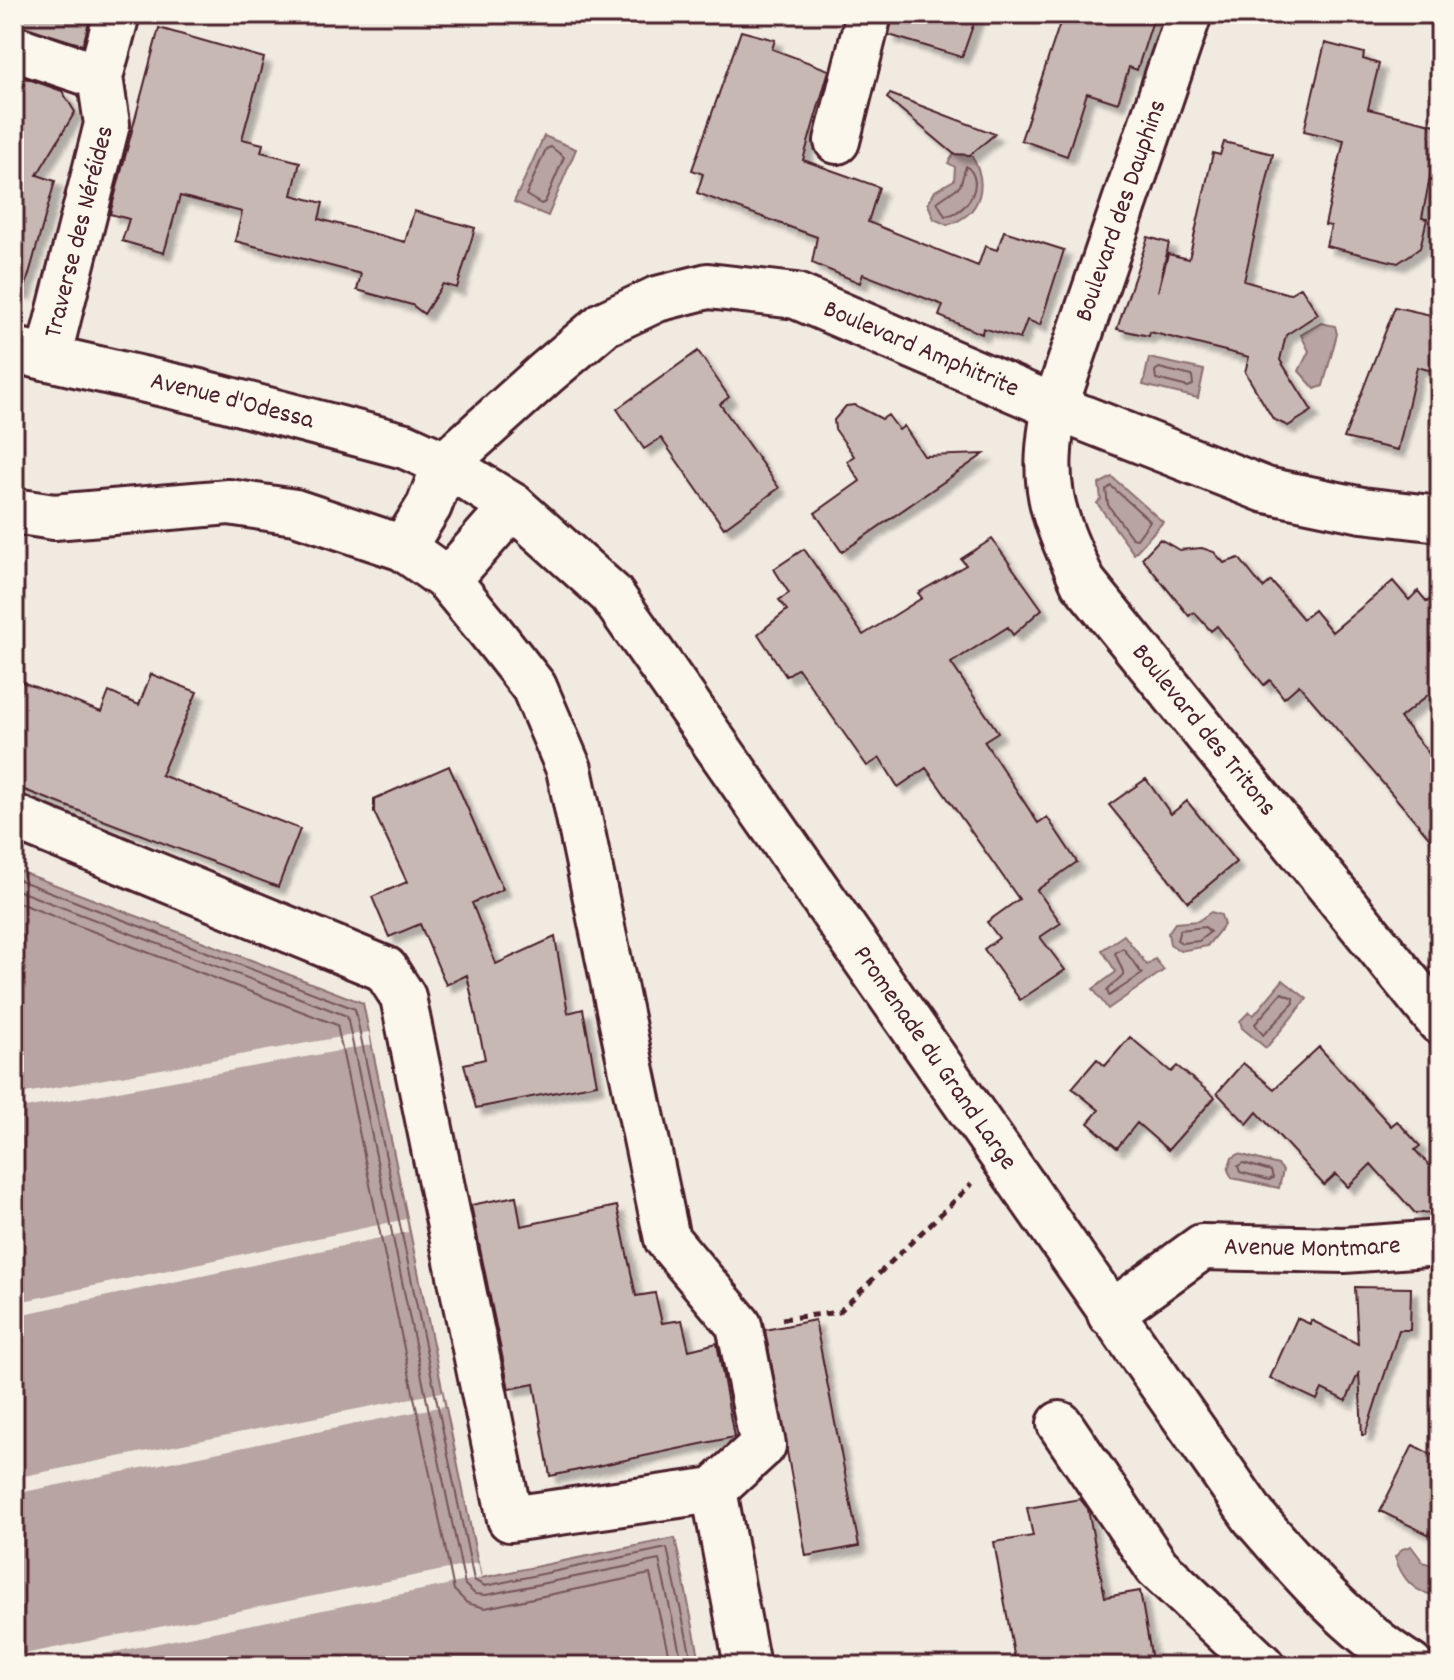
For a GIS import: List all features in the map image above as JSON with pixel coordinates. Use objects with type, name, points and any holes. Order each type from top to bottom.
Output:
[{"type":"street","name":"Traverse des Néréides","points":[[31,354],[107,124],[100,77],[117,14]]},
{"type":"street","points":[[837,141],[869,14]]},
{"type":"street","name":"Boulevard des Dauphins","points":[[1055,407],[1189,14]]},
{"type":"street","points":[[14,48],[100,77]]},
{"type":"street","name":"Boulevard Amphitrite","points":[[445,464],[604,324],[657,299],[708,286],[796,296],[1055,407],[1266,490],[1362,510],[1440,519]]},
{"type":"street","name":"Avenue d'Odessa","points":[[31,354],[390,442],[445,464]]},
{"type":"street","name":"Boulevard des Tritons","points":[[1055,407],[1047,452],[1052,515],[1083,582],[1440,1022]]},
{"type":"street","points":[[403,548],[429,506],[445,464]]},
{"type":"street","name":"Promenade du Grand Large","points":[[445,464],[513,506],[611,594],[1254,1517],[1385,1659]]},
{"type":"street","points":[[14,511],[54,517],[229,502],[295,512],[403,548],[448,580],[534,687],[569,769],[667,1239],[739,1325],[763,1445],[714,1490],[510,1519],[403,997],[385,969],[14,817]]},
{"type":"street","points":[[448,580],[513,506]]},
{"type":"street","name":"Avenue Montmare","points":[[1110,1314],[1202,1247],[1344,1250],[1440,1243]]},
{"type":"street","points":[[1060,1424],[1157,1567],[1262,1666]]},
{"type":"street","points":[[714,1490],[747,1666]]},
{"type":"path","points":[[739,1325],[839,1312],[961,1194]]},
{"type":"water","points":[[544,136],[576,149],[548,216],[514,202]]},
{"type":"water","points":[[954,154],[971,155],[977,166],[981,187],[975,206],[968,214],[947,225],[934,219],[928,204],[935,191],[954,180],[955,167],[948,163]]},
{"type":"water","points":[[1321,323],[1335,326],[1337,334],[1323,386],[1315,389],[1299,371],[1309,351],[1301,335]]},
{"type":"water","points":[[1149,358],[1204,370],[1198,398],[1143,385]]},
{"type":"water","points":[[1112,477],[1163,522],[1134,554],[1097,503],[1101,499],[1099,484]]},
{"type":"water","points":[[14,869],[363,1003],[481,1578],[675,1538],[701,1666],[14,1666]]},
{"type":"water","points":[[1211,912],[1221,915],[1224,925],[1207,946],[1180,951],[1170,944],[1168,933],[1175,923],[1198,921]]},
{"type":"water","points":[[1124,935],[1147,965],[1155,959],[1164,970],[1108,1009],[1093,989],[1116,972],[1102,950]]},
{"type":"water","points":[[1283,980],[1307,999],[1266,1048],[1242,1028],[1240,1021],[1249,1012],[1254,1015]]},
{"type":"water","points":[[1239,1154],[1278,1165],[1283,1170],[1279,1188],[1232,1178],[1228,1170],[1232,1158]]},
{"type":"water","points":[[1411,1546],[1423,1562],[1440,1568],[1440,1595],[1416,1588],[1401,1571],[1395,1557],[1402,1549]]},
{"type":"pier","points":[[369,1032],[371,1045],[14,1110],[14,1095]]},
{"type":"pier","points":[[406,1219],[408,1232],[14,1316],[14,1303]]},
{"type":"pier","points":[[442,1392],[444,1406],[14,1494],[14,1478]]},
{"type":"pier","points":[[478,1563],[481,1578],[45,1666],[14,1666],[14,1656]]},
{"type":"building","points":[[14,14],[91,14],[83,45],[14,24]]},
{"type":"building","points":[[893,14],[977,14],[962,57],[889,35]]},
{"type":"building","points":[[1063,14],[1155,14],[1137,70],[1129,67],[1118,103],[1087,93],[1067,156],[1021,140]]},
{"type":"building","points":[[159,28],[264,58],[242,139],[263,144],[261,152],[300,162],[292,195],[323,203],[319,219],[405,242],[414,211],[475,228],[457,288],[443,284],[424,314],[412,305],[357,290],[361,274],[235,241],[242,212],[180,196],[164,253],[122,241],[129,219],[110,214]]},
{"type":"building","points":[[741,31],[775,40],[772,49],[829,70],[803,160],[879,187],[868,222],[978,266],[985,246],[997,250],[1004,231],[1064,250],[1040,325],[1027,320],[1020,339],[983,328],[982,334],[939,316],[943,305],[863,274],[860,283],[812,263],[817,237],[697,193],[703,174],[692,170]]},
{"type":"building","points":[[1325,43],[1364,53],[1363,59],[1379,64],[1368,109],[1440,126],[1422,218],[1427,219],[1420,248],[1398,263],[1326,246],[1331,226],[1325,225],[1344,140],[1304,131]]},
{"type":"building","points":[[14,74],[62,91],[75,112],[37,175],[55,181],[24,292],[14,290]]},
{"type":"building","points":[[890,94],[995,134],[970,155],[954,154],[887,98]]},
{"type":"building","points":[[1224,142],[1273,154],[1244,281],[1289,294],[1301,287],[1318,314],[1286,335],[1280,360],[1312,411],[1288,426],[1273,419],[1245,372],[1249,357],[1150,332],[1149,336],[1117,329],[1148,237],[1169,243],[1158,292],[1168,254],[1189,259],[1213,153],[1220,155]]},
{"type":"building","points":[[1395,307],[1440,317],[1440,373],[1417,367],[1398,450],[1344,438]]},
{"type":"building","points":[[698,351],[729,397],[720,404],[779,488],[724,528],[661,438],[644,449],[617,409]]},
{"type":"building","points":[[855,405],[882,419],[888,415],[899,430],[904,426],[924,456],[984,454],[842,552],[815,513],[860,481],[847,461],[854,456],[835,429],[834,420],[846,406]]},
{"type":"building","points":[[992,539],[1042,609],[1013,635],[1008,627],[951,663],[998,732],[984,741],[1038,823],[1047,817],[1077,862],[1037,890],[1061,923],[1040,937],[1065,970],[1020,1000],[984,949],[999,938],[987,922],[1019,899],[926,768],[898,787],[880,758],[867,766],[798,668],[786,676],[758,634],[787,610],[779,600],[789,593],[774,569],[804,549],[863,635],[922,598],[918,593],[966,565],[961,559]]},
{"type":"building","points":[[1160,539],[1179,550],[1202,548],[1214,552],[1224,563],[1239,558],[1263,588],[1271,581],[1303,619],[1314,610],[1332,632],[1393,581],[1409,600],[1418,591],[1427,602],[1440,591],[1440,685],[1400,718],[1440,767],[1440,850],[1299,685],[1284,698],[1270,680],[1264,685],[1217,626],[1211,631],[1194,612],[1189,616],[1142,558]]},
{"type":"building","points":[[151,674],[197,692],[161,775],[300,829],[278,887],[14,786],[14,679],[101,712],[109,692],[139,705]]},
{"type":"building","points":[[449,766],[503,889],[472,903],[496,964],[555,937],[568,1013],[583,1009],[597,1084],[476,1108],[464,1064],[485,1059],[467,975],[446,985],[420,924],[389,937],[372,897],[407,882],[374,812],[374,799]]},
{"type":"building","points":[[1146,779],[1171,814],[1187,801],[1236,862],[1188,902],[1109,805]]},
{"type":"building","points":[[1130,1037],[1171,1072],[1177,1066],[1215,1097],[1168,1150],[1137,1123],[1117,1148],[1088,1123],[1099,1110],[1072,1088],[1097,1059],[1105,1066]]},
{"type":"building","points":[[1319,1047],[1391,1126],[1397,1121],[1420,1146],[1415,1150],[1440,1177],[1440,1212],[1415,1213],[1371,1164],[1348,1187],[1336,1174],[1324,1185],[1257,1112],[1247,1124],[1217,1093],[1243,1063],[1274,1089]]},
{"type":"building","points":[[516,1196],[521,1226],[617,1206],[636,1296],[655,1293],[662,1323],[682,1320],[689,1350],[717,1343],[734,1437],[550,1476],[534,1384],[509,1389],[471,1205]]},
{"type":"building","points":[[1355,1287],[1411,1288],[1410,1330],[1399,1330],[1365,1435],[1362,1435],[1359,1372],[1346,1401],[1322,1389],[1317,1400],[1270,1378],[1297,1318],[1310,1324],[1311,1320],[1358,1344]]},
{"type":"building","points":[[815,1320],[859,1546],[806,1556],[765,1330]]},
{"type":"building","points":[[1413,1445],[1440,1459],[1440,1540],[1380,1511]]},
{"type":"building","points":[[1080,1499],[1088,1509],[1105,1597],[1140,1591],[1153,1666],[1016,1666],[994,1542],[1033,1536],[1027,1508]]}]
